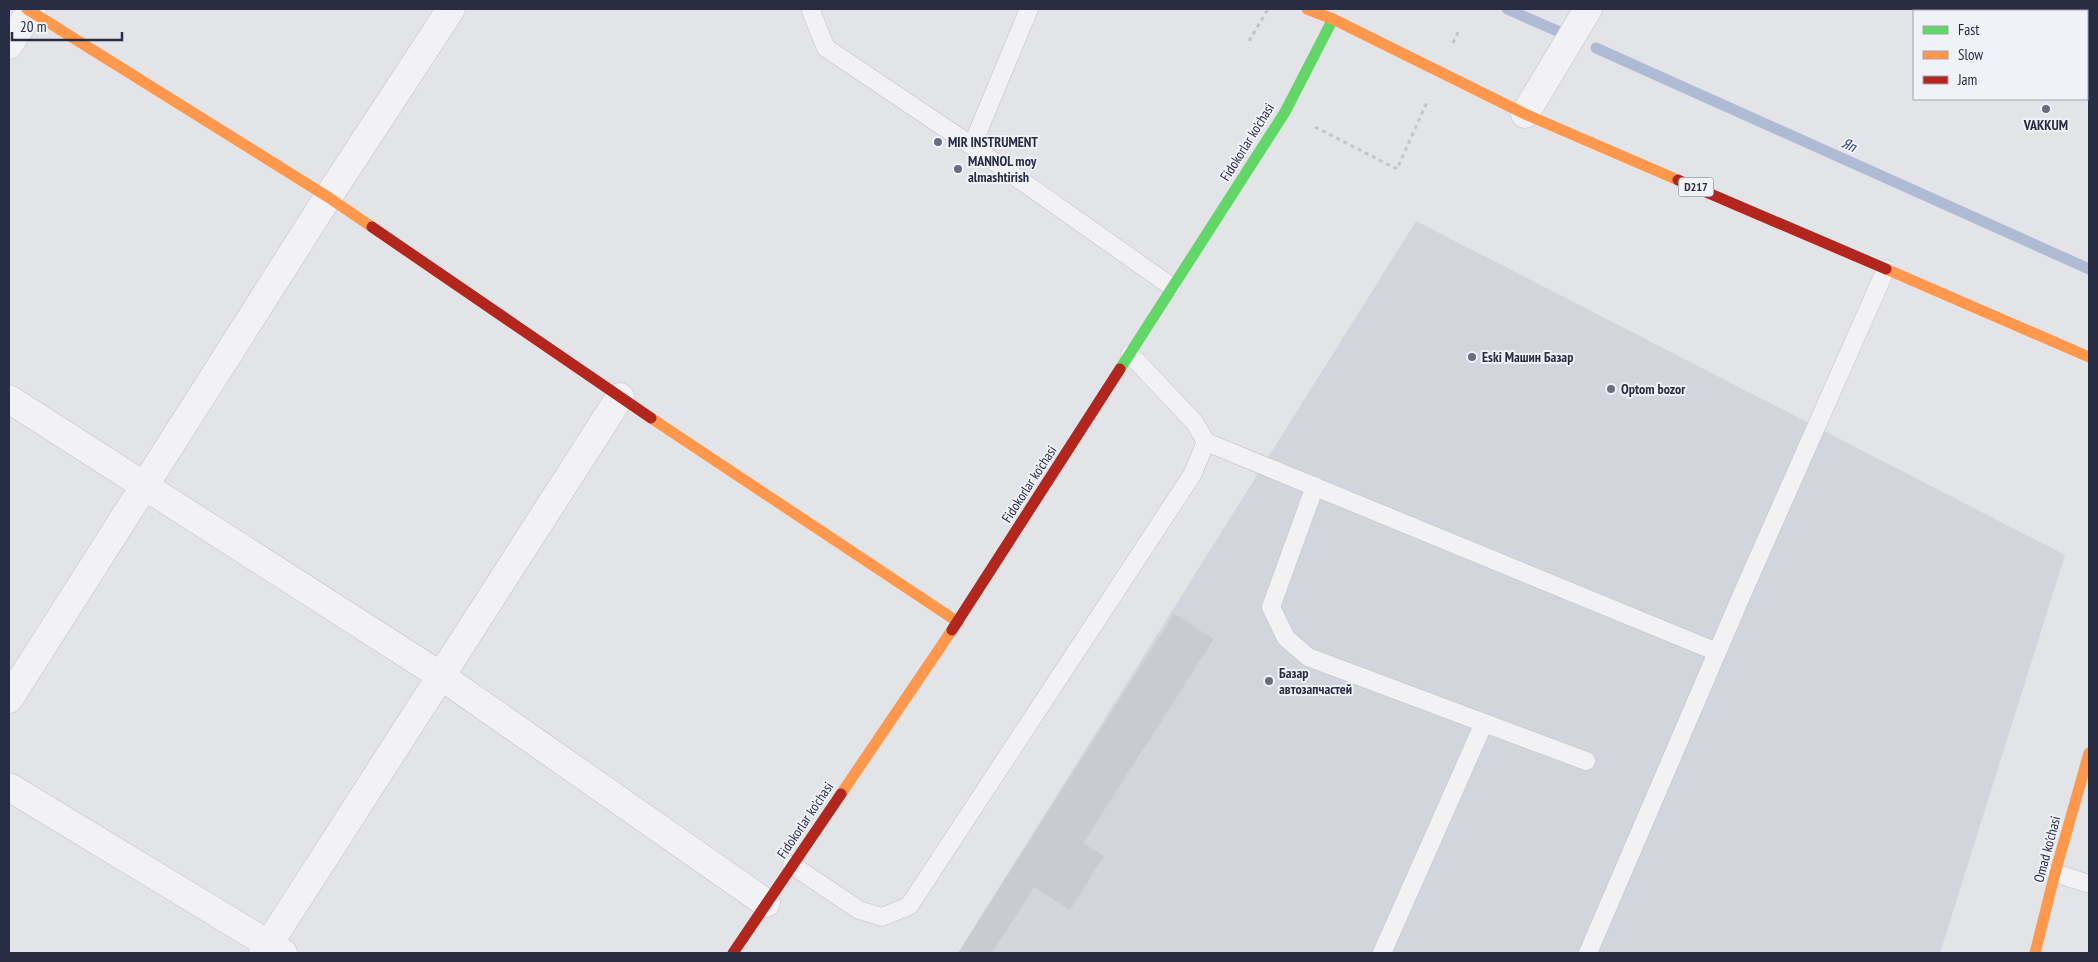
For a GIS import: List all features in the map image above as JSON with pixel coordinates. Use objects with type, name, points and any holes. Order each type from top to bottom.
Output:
[{"type":"main road","name":"D217","points":[[1307,9],[1333,19],[1525,114],[2089,357]]},
{"type":"main road","points":[[30,10],[328,197],[620,396],[958,622]]},
{"type":"main road","name":"Fidokorlar ko'chasi","points":[[733,953],[958,622],[1285,112],[1333,19]]},
{"type":"main road","name":"Omad ko'chasi","points":[[2035,953],[2089,752]]},
{"type":"street","points":[[9,699],[328,197],[451,9]]},
{"type":"street","points":[[1525,114],[1588,9]]},
{"type":"street","points":[[9,45],[30,10]]},
{"type":"street","points":[[9,787],[272,950],[441,676],[620,396]]},
{"type":"street","points":[[9,399],[441,676],[766,903]]},
{"type":"lane","points":[[812,9],[811,11],[826,48],[972,146],[1172,287]]},
{"type":"lane","points":[[972,146],[1029,9]]},
{"type":"lane","points":[[1588,953],[1717,652],[1886,269]]},
{"type":"lane","points":[[1130,354],[1195,423],[1206,442],[1717,652]]},
{"type":"lane","points":[[792,865],[859,910],[882,917],[909,906],[1192,475],[1206,442]]},
{"type":"lane","points":[[1315,486],[1272,607],[1286,638],[1308,657],[1586,761]]},
{"type":"lane","points":[[1382,953],[1484,723]]},
{"type":"lane","points":[[2055,873],[2089,884]]},
{"type":"path","points":[[1249,41],[1268,9]]},
{"type":"path","points":[[1285,112],[1397,169],[1459,30]]},
{"type":"shaded area","points":[[1416,221],[2065,555],[1940,953],[958,953]]},
{"type":"building","points":[[1174,614],[1214,639],[1083,843],[1104,856],[1070,910],[1034,887],[992,953],[958,953]]},
{"type":"waterway","name":"Яп","points":[[1507,9],[1562,33]]},
{"type":"waterway","name":"Яп","points":[[1596,48],[2089,269]]},
{"type":"traffic: fast","points":[[1120,369],[1285,112],[1333,19]]},
{"type":"traffic: slow","points":[[27,9],[328,197],[372,227]]},
{"type":"traffic: slow","points":[[1307,9],[1333,19],[1525,114],[1678,180]]},
{"type":"traffic: slow","points":[[1886,269],[2089,357]]},
{"type":"traffic: slow","points":[[651,418],[958,622]]},
{"type":"traffic: slow","points":[[841,794],[952,630]]},
{"type":"traffic: slow","points":[[2035,953],[2055,873],[2089,753]]},
{"type":"traffic: jam","points":[[1678,180],[1886,269]]},
{"type":"traffic: jam","points":[[372,227],[651,418]]},
{"type":"traffic: jam","points":[[952,630],[1120,369]]},
{"type":"traffic: jam","points":[[733,953],[841,794]]},
{"type":"place","name":"VAKKUM","points":[[2046,109]]},
{"type":"place","name":"MIR INSTRUMENT","points":[[938,142]]},
{"type":"place","name":"MANNOL moy almashtirish","points":[[958,169]]},
{"type":"place","name":"Eski Машин Базар","points":[[1472,357]]},
{"type":"place","name":"Optom bozor","points":[[1611,389]]},
{"type":"place","name":"Базар автозапчастей","points":[[1269,681]]}]
